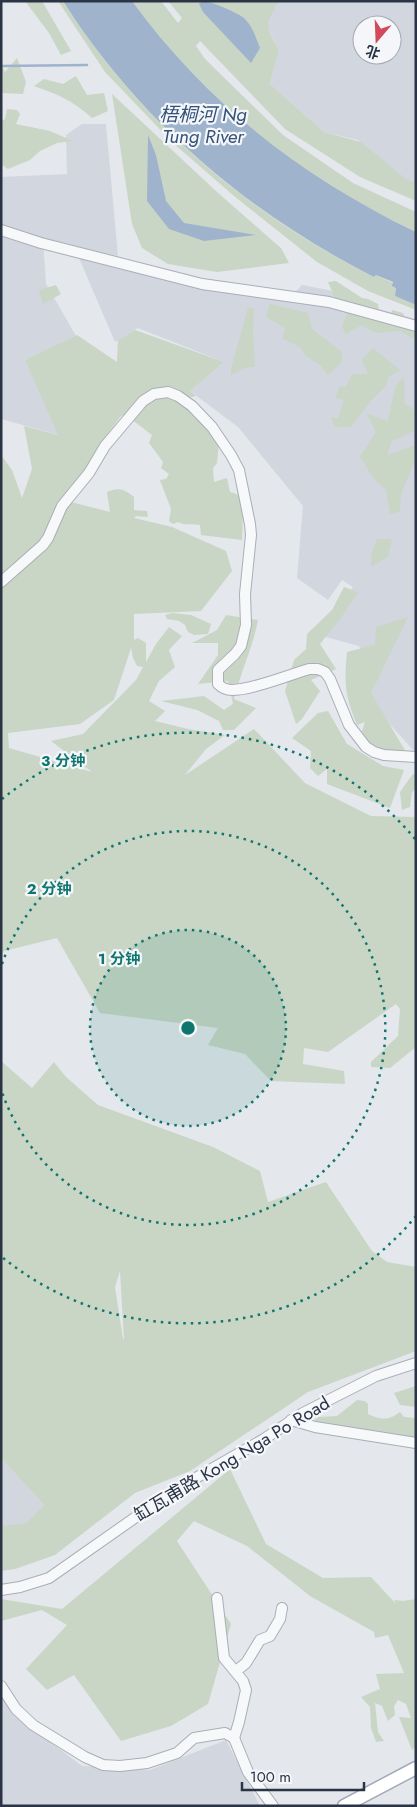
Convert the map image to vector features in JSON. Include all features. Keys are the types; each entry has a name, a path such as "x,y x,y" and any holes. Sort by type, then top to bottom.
{"main road":[{"path":"344,1806 416,1768"}],"street":[{"path":"1,230 40,243 202,284 328,302 416,326"},
{"path":"1,582 43,545 62,506 89,474 105,446 143,401 154,394 168,392 178,396 192,406 212,427 231,455 239,470 250,524 251,535 245,594 246,625 241,646 218,670 218,684 224,689 231,690 248,688 309,669 318,669 325,672 330,679 349,725 366,747 384,755 416,757"},
{"name":"缸瓦甫路 Kong Nga Po Road","path":"1,1590 20,1587 49,1578 173,1491 264,1439 303,1413 376,1376 416,1364"},
{"path":"292,1420 315,1427 416,1442"},
{"path":"217,1598 224,1658 243,1681 246,1690 240,1722 234,1738"},
{"path":"236,1671 246,1663 260,1640 270,1636 280,1619 282,1608"},
{"path":"1,1686 16,1709 33,1725 85,1757 103,1765 120,1766 147,1763 177,1753 194,1738 225,1733 234,1738 248,1772 273,1806"}],"shaded area":[{"path":"280,1 416,1 416,184 408,181 358,140 324,132 270,84 279,50 263,18"},
{"path":"82,124 106,124 118,256 43,240 46,284 76,336 25,360 59,435 1,419 1,177 67,174 66,135"},
{"path":"79,258 206,290 288,299 302,285 348,294 364,305 416,319 416,753 356,687 367,661 359,646 322,636 353,587 342,580 328,600 297,578 303,506 238,427 190,391 224,362 138,328 115,342"},
{"path":"1,1458 44,1505 26,1523 1,1527"},
{"path":"1,1694 11,1712 82,1766 150,1770 226,1740 260,1806 1,1806"}],"green space":[{"path":"25,1 42,1 71,51 61,55 49,33"},
{"path":"58,1 63,1 93,45 126,86 200,160 240,194 283,224 328,252 374,277 376,275 393,283 396,288 395,296 416,305 416,310 368,291 317,262 234,196 173,143 105,72"},
{"path":"132,1 161,1 178,23 182,18 168,1 280,1 274,8 275,10 271,15 268,25 279,50 270,84 324,132 361,142 406,179 416,183 416,201 360,177 285,129 200,41 196,46 205,59 283,135 353,183 416,212 416,232 377,213 322,181 286,157 250,129 178,59"},
{"path":"17,58 26,82 23,94 1,93 1,64 5,72"},
{"path":"76,76 87,95 104,93 108,111 92,118 65,99 34,86 44,79 63,84"},
{"path":"112,94 217,192 281,248 289,263 217,272 168,264 142,248 132,224"},
{"path":"7,109 17,110 20,114 16,124 50,131 73,141 57,143 40,151 30,160 8,169 1,164 1,122 5,119"},
{"path":"336,281 362,298 378,304 380,321 391,321 392,310 403,313 406,320 416,323 416,340 400,331 375,333 362,325 346,334 342,327 347,313 340,310 328,282"},
{"path":"56,285 61,294 43,304 39,290"},
{"path":"270,304 308,313 312,329 342,352 342,362 328,375 321,366 305,355 300,347 283,339 285,328 266,317"},
{"path":"248,308 254,308 255,367 247,367 231,375 231,369"},
{"path":"135,330 224,362 190,391 196,396 179,400 198,417 219,442 217,463 213,468 214,482 227,478 230,492 242,496 242,540 201,535 200,525 178,522 173,524 169,521 171,509 160,480 166,479 169,474 161,468 163,462 149,443 152,435 131,419 137,411 121,416 106,436 89,473 71,502 110,512 107,492 118,489 134,497 134,510 147,511 148,517 136,516 134,518 172,527 226,551 232,571 201,611 134,614 134,640 138,638 146,643 146,662 156,644 169,627 182,636 169,650 175,667 159,681 149,701 165,711 155,721 225,735 206,749 185,775 254,729 305,783 371,816 416,817 416,1047 390,1068 371,1067 371,1062 398,1036 400,1009 396,1004 328,1052 304,1048 303,1064 344,1071 345,1084 271,1081 245,1054 208,1045 218,1028 100,1013 57,938 4,951 1,954 1,455 12,470 22,498 32,469 24,426 58,435 25,360 77,335 117,362 118,340","holes":["131,648 137,666 143,667 136,680 83,734 51,741 92,772 9,748 8,733 80,724 114,700"]},
{"path":"373,348 400,370 388,377 386,386 370,402 351,427 335,427 331,417 338,419 344,400 335,398 340,386 346,387 352,374 368,374 362,360"},
{"path":"404,376 405,404 416,411 416,430 392,441 387,455 416,445 416,458 401,494 400,512 390,514 386,490 374,479 360,457 376,432 367,414 388,421 395,387"},
{"path":"377,539 392,539 388,557 371,567 372,553"},
{"path":"344,587 358,592 341,618 320,644 336,669 311,680 320,691 302,719 296,724 285,691 294,660 306,649 307,634 332,610"},
{"path":"173,613 191,615 211,624 208,634 194,635 188,632 185,625 179,621 167,619 165,615"},
{"path":"226,615 258,620 234,699 256,708 234,730 223,730 219,721 197,710 161,701 204,696 224,710 233,704 228,681 198,684 218,655 218,643 192,643 217,630"},
{"path":"408,617 371,693 406,752 374,757 362,731 365,722 357,725 350,705 346,681 347,652 375,645 376,627"},
{"path":"328,711 347,744 383,766 404,770 390,808 327,784 327,769 318,776 310,768 311,751 292,738 318,713"},
{"path":"416,773 416,789 412,792 410,807 402,810 400,792 412,775"},
{"path":"1,1061 32,1088 54,1062 66,1077 98,1105 213,1147 260,1171 268,1202 326,1182 372,1251 387,1262 416,1267 416,1351 308,1392 190,1471 135,1493 55,1555 15,1569 1,1571 1,1526 26,1523 44,1505 1,1458","holes":["120,1271 124,1339 115,1287"]},
{"path":"416,1386 416,1407 400,1405 394,1393"},
{"path":"357,1400 365,1401 368,1404 368,1414 377,1417 384,1419 400,1412 404,1417 416,1418 416,1439 319,1425 314,1420 319,1417 337,1416"},
{"path":"230,1469 266,1544 323,1578 371,1577 396,1604 394,1600 416,1599 416,1746 412,1750 399,1717 411,1718 406,1704 398,1700 394,1706 395,1715 388,1721 382,1706 375,1703 378,1732 384,1741 376,1742 371,1728 370,1707 361,1697 380,1689 376,1674 404,1673 388,1635 375,1638 374,1632 310,1596 247,1546 194,1521 177,1541 231,1624 208,1704 171,1726 121,1741 74,1675 47,1690 26,1669 67,1625 42,1610 1,1621 1,1599 62,1609"}],"water":[{"name":"梧桐河 Ng Tung River","path":"63,1 132,1 192,73 259,134 296,162 334,187 374,211 416,232 416,305 395,296 396,288 392,286 393,282 376,275 374,277 328,252 283,224 240,193 200,160 126,86 93,45"},
{"path":"202,1 231,11 248,22 260,48 251,63 203,12 199,4"},
{"path":"148,135 156,155 166,201 184,223 256,235 204,241 169,229 147,201"}],"waterway":[{"path":"1,66 87,65"}]}
